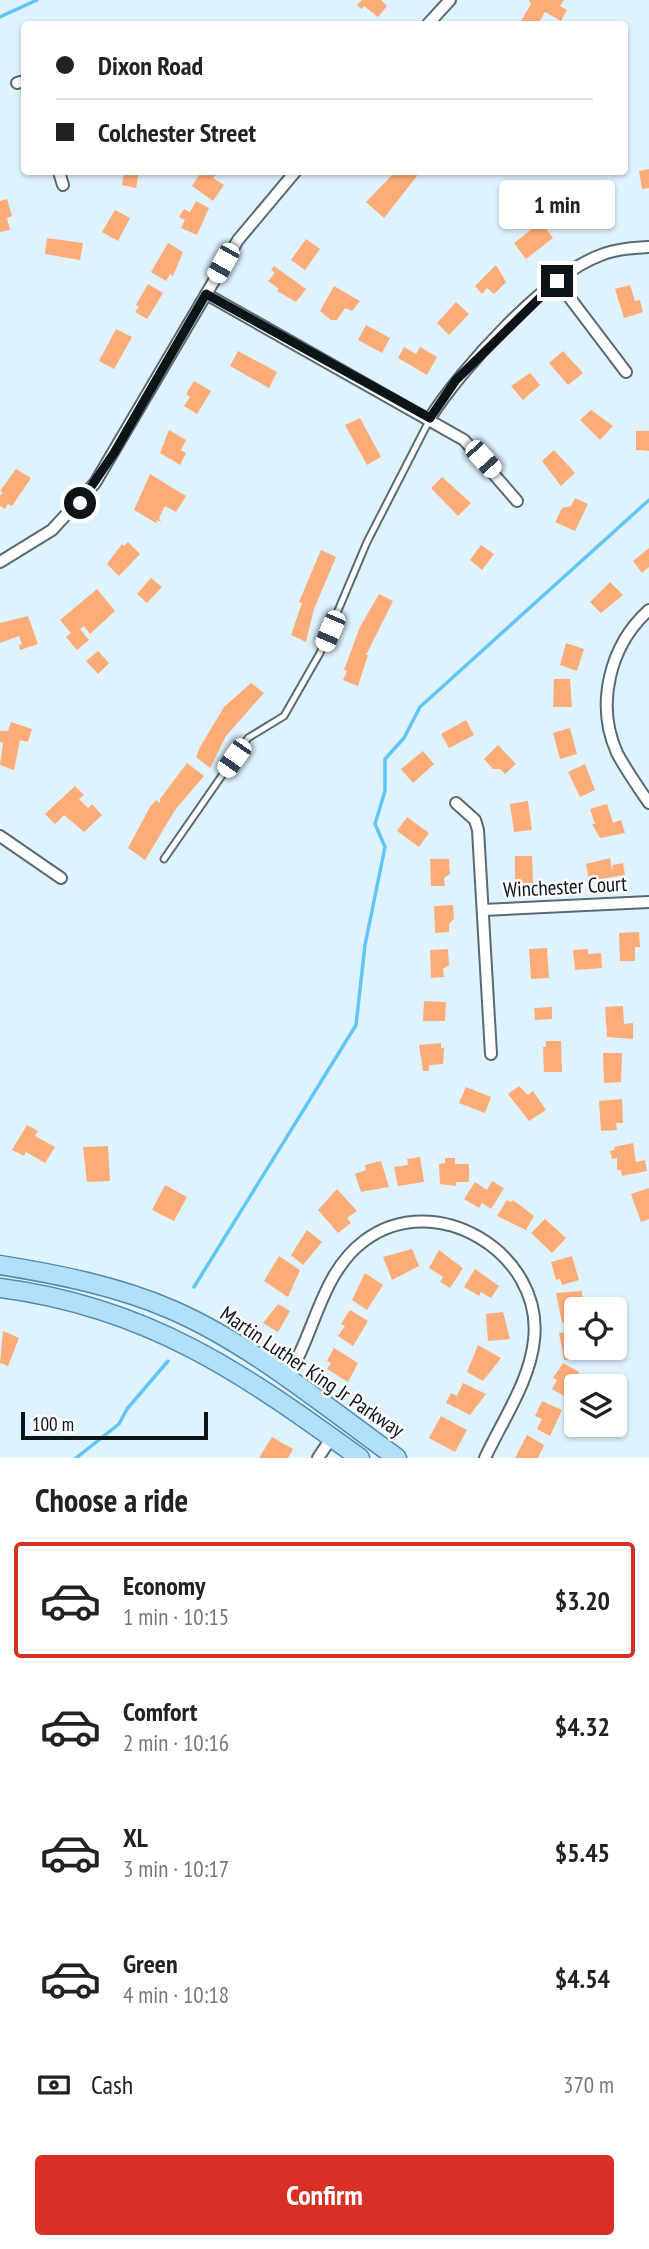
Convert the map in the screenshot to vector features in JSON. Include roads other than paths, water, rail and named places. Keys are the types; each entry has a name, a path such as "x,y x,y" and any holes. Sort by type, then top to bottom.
{"main road":[{"name":"Martin Luther King Jr Parkway","path":"0,1265 116,1290 171,1309 222,1336 397,1458"},
{"name":"Martin Luther King Jr Parkway","path":"0,1288 94,1307 174,1338 255,1383 360,1458"}],"street":[{"path":"431,21 450,0"},
{"path":"60,175 63,185"},
{"path":"0,562 52,530 88,493 238,240 292,175"},
{"path":"430,418 456,380 557,281 600,255 649,247"},
{"path":"557,281 626,372"},
{"path":"206,294 430,418 464,440 517,501"},
{"path":"649,610 620,645 610,676 607,700 611,736 617,752 649,803"},
{"name":"Winchester Court","path":"456,803 475,820 478,830 491,1054"},
{"path":"0,836 61,878"},
{"name":"Winchester Court","path":"484,910 649,902"},
{"path":"286,1379 307,1342 330,1281 363,1241 385,1230 415,1221 464,1229 500,1252 519,1273 530,1299 534,1324 532,1356 526,1374 485,1458"},
{"path":"318,1458 332,1437"}],"lane":[{"path":"164,859 248,738 284,716 320,653 368,542 430,418"}],"waterway":[{"path":"0,17 37,0"},
{"path":"194,1287 356,1025 365,945 385,847 375,824 385,791 385,759 404,738 420,707 649,500"},
{"path":"76,1458 119,1424 127,1409 168,1361"}]}
